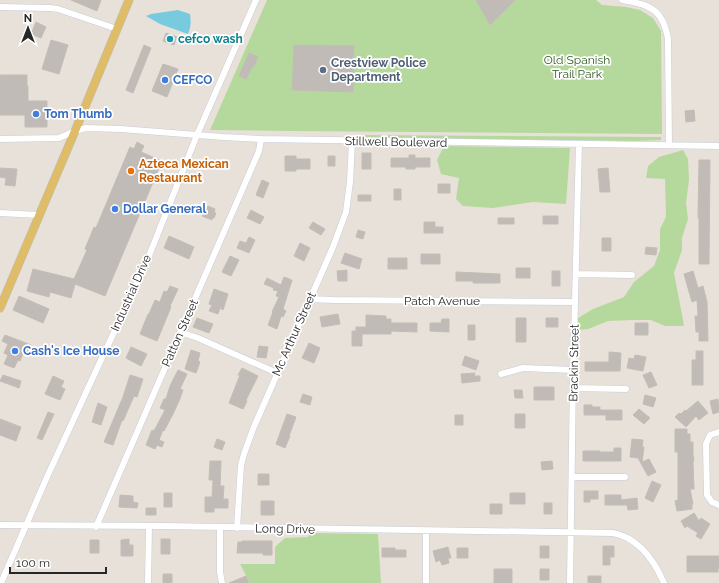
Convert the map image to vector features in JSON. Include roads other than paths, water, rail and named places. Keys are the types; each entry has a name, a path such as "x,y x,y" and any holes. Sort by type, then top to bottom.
{"main road":[{"path":"0,308 129,0"}],"street":[{"name":"Industrial Drive","path":"1,583 97,367 142,271 197,135 256,0"},
{"path":"622,0 642,3 652,8 660,16 666,29 668,39 669,145"},
{"path":"0,7 58,9 117,29"},
{"name":"Stillwell Boulevard","path":"0,139 59,138 86,128 261,139 719,146"},
{"name":"Patton Street","path":"96,527 259,151 261,139"},
{"name":"Mc Arthur Street","path":"237,528 240,472 244,454 253,429 346,212 350,182 352,141"},
{"name":"Brackin Street","path":"570,583 579,144"},
{"path":"0,213 39,215"},
{"path":"576,274 632,275"},
{"name":"Patch Avenue","path":"309,299 575,302"},
{"path":"180,332 198,338 277,373"},
{"path":"501,374 523,368 574,370"},
{"path":"573,388 626,389"},
{"path":"719,432 710,436 706,444 707,495 712,502 719,505"},
{"path":"572,477 625,477"},
{"name":"Long Drive","path":"0,525 613,533 625,536 645,551 656,567 664,583"},
{"path":"148,583 149,527"},
{"path":"220,528 220,572 222,583"},
{"path":"426,531 426,583"}],"water":[{"path":"178,10 190,14 190,29 188,34 160,24 146,16 151,14"}],"place":[{"name":"cefco wash","path":"170,39"},
{"name":"Crestview Police Department","path":"323,70"},
{"name":"CEFCO","path":"165,80"},
{"name":"Tom Thumb","path":"36,114"},
{"name":"Azteca Mexican Restaurant","path":"131,171"},
{"name":"Dollar General","path":"115,209"},
{"name":"Cash's Ice House","path":"15,351"}],"park label":[{"name":"Old Spanish Trail Park","path":"577,67"}]}
